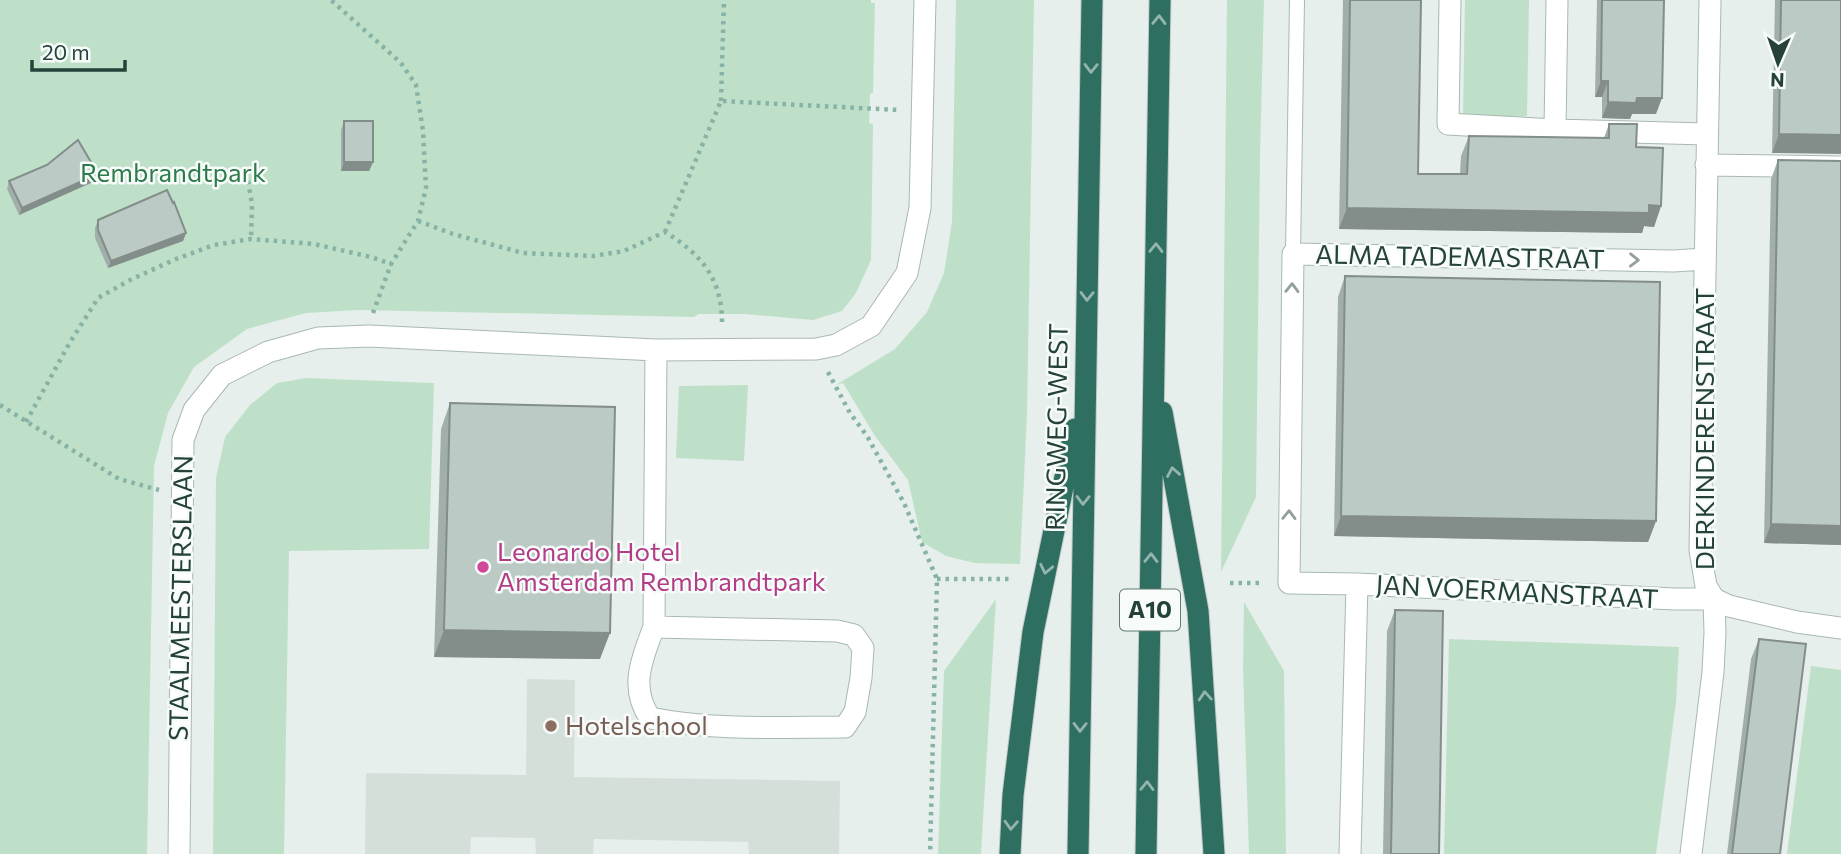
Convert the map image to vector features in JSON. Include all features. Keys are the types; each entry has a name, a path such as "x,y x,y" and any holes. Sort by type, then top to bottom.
{"highway":[{"name":"RINGWEG-WEST","path":"1078,854 1092,0"},
{"name":"A10","path":"1146,854 1160,0"},
{"name":"A10","path":"1154,365 1198,611 1214,854"},
{"name":"A10","path":"1010,854 1013,795 1033,632 1085,383"}],"street":[{"name":"STAALMEESTERSLAAN","path":"179,854 183,440 194,411 222,375 268,352 318,338 369,336 656,350 816,349 836,345 872,326 908,273 920,208 925,0"},
{"path":"1450,0 1448,124 1707,134"},
{"path":"1555,130 1557,0"},
{"name":"DERKINDERENSTRAAT","path":"1691,854 1713,672 1714,599 1706,586 1700,550 1710,0"},
{"path":"1706,164 1841,167"},
{"name":"ALMA TADEMASTRAAT","path":"1289,583 1293,254 1673,261 1704,259"},
{"path":"654,627 837,631 854,635 863,648 855,712 845,727 723,727 680,724 650,718 641,705 638,687 643,655 654,627 656,350"},
{"name":"JAN VOERMANSTRAAT","path":"1289,583 1714,599 1729,606 1797,622 1841,628"},
{"name":"JAN VOERMANSTRAAT","path":"1350,854 1357,584"}],"lane":[{"path":"1293,254 1297,0"}],"path":[{"path":"331,0 401,63 416,85 423,131 426,188 418,221 391,264 374,306 369,336"},
{"path":"418,221 453,234 523,253 593,256 624,251 665,232 721,101 724,0"},
{"path":"721,101 921,111"},
{"path":"248,181 252,204 251,239"},
{"path":"665,232 688,246 709,270 722,306 721,348"},
{"path":"26,422 98,298 176,259 214,244 251,239 314,244 391,264"},
{"path":"816,349 850,413 867,436 904,503 937,579 930,854"},
{"path":"0,405 119,479 155,490 181,489"},
{"path":"937,579 1011,579"},
{"path":"1230,583 1289,583"}],"shaded area":[{"name":"Hotelschool","path":"527,679 575,680 574,777 840,781 839,854 749,854 748,842 594,839 593,854 536,854 535,838 471,837 470,854 365,854 366,773 526,775"}],"green space":[{"name":"Rembrandtpark","path":"0,0 871,0 871,3 875,3 873,93 870,94 869,123 873,124 871,260 856,293 842,311 813,320 744,314 699,314 694,317 359,310 306,313 247,329 194,367 168,413 154,466 147,854 0,854"},
{"path":"956,0 1034,0 1027,414 1020,564 975,563 946,556 922,542 908,480 875,436 843,383 836,385 895,349 927,312 944,273 952,222"},
{"path":"1227,0 1264,0 1256,497 1221,572"},
{"path":"1465,0 1529,0 1527,116 1463,116"},
{"path":"306,378 434,383 429,549 289,551 284,854 213,854 216,478 225,437 250,405 277,383"},
{"path":"748,385 744,461 676,458 679,386"},
{"path":"996,599 981,854 938,854 944,671"},
{"path":"1244,602 1284,671 1286,854 1249,854 1243,669"},
{"path":"1449,639 1679,647 1676,702 1656,854 1444,854"},
{"path":"1811,666 1841,670 1841,854 1787,854"}],"building":[{"path":"1350,0 1421,0 1418,174 1467,174 1469,136 1609,138 1609,124 1637,124 1636,147 1663,148 1661,206 1649,205 1649,213 1347,208"},
{"path":"1602,0 1664,0 1662,98 1637,98 1636,103 1608,102 1608,81 1601,81"},
{"path":"1781,0 1841,0 1841,135 1779,134"},
{"path":"344,121 373,121 373,162 344,162"},
{"path":"78,140 98,174 22,208 9,181 47,165"},
{"path":"1778,160 1841,161 1841,526 1771,524"},
{"path":"167,190 186,233 111,261 98,230 98,220"},
{"path":"1345,276 1660,282 1656,521 1341,516"},
{"path":"450,403 615,407 610,633 444,630"},
{"path":"1395,610 1443,611 1439,854 1391,854"},
{"path":"1759,639 1806,644 1780,854 1732,854"}],"place":[{"name":"Leonardo Hotel Amsterdam Rembrandtpark","path":"483,567"},
{"name":"Hotelschool","path":"551,726"}]}
